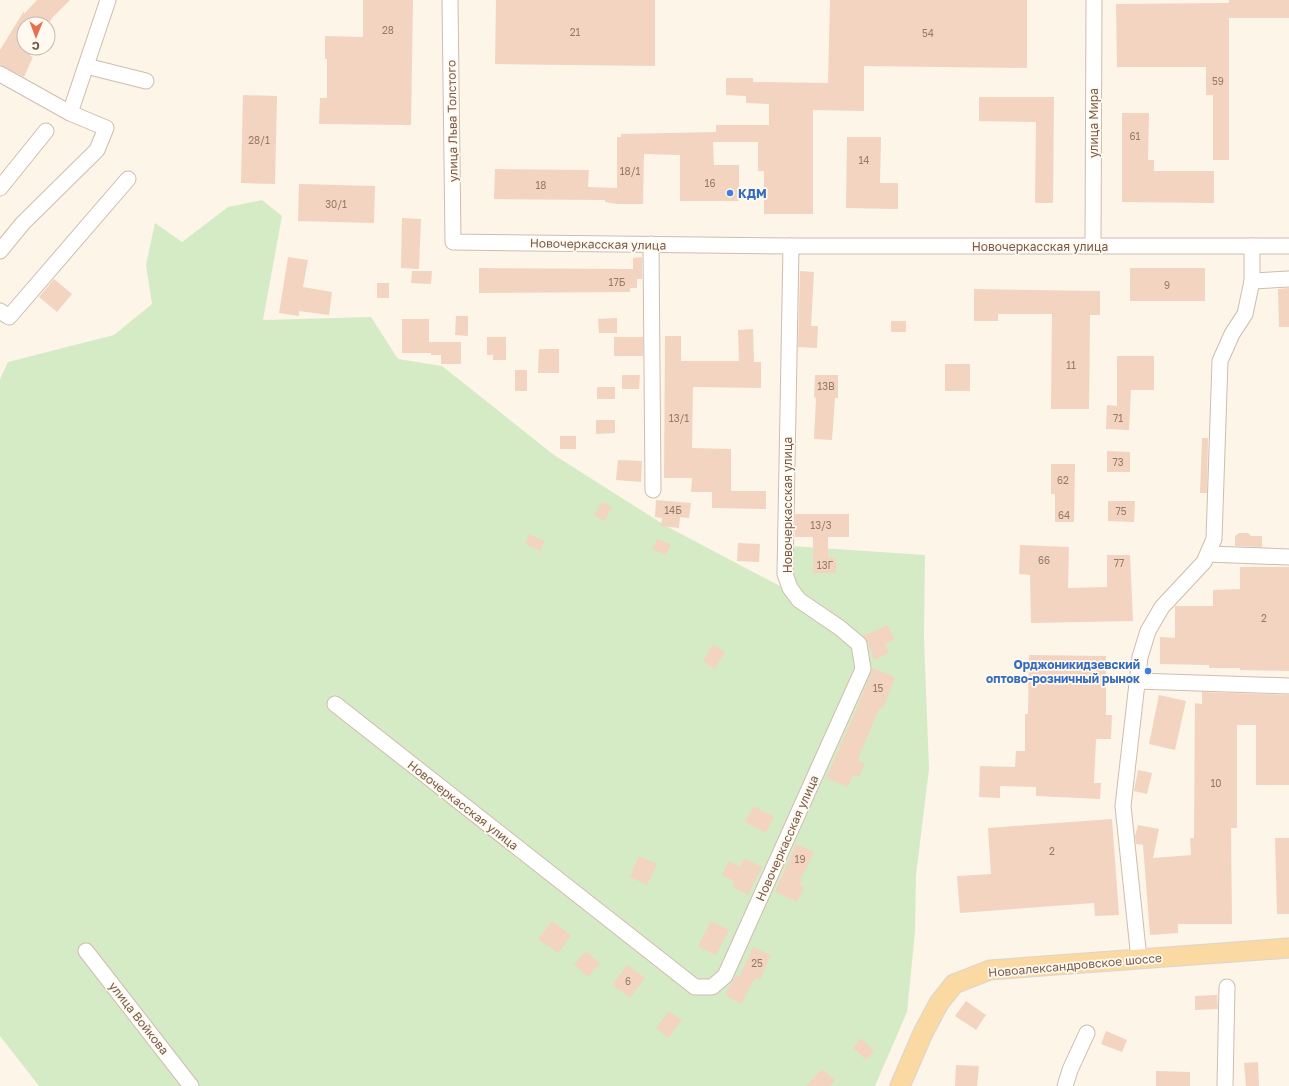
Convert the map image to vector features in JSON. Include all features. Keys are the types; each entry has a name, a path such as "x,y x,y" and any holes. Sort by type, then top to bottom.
{"main road":[{"name":"Новоалександровское шоссе","path":"900,1086 923,1033 939,1003 954,984 990,970 1289,948"}],"street":[{"path":"70,113 108,0"},
{"name":"улица Льва Толстого","path":"450,0 453,242"},
{"name":"улица Мира","path":"1093,246 1094,0"},
{"path":"86,66 146,81"},
{"path":"0,74 70,113 106,128 97,150 23,223 0,251"},
{"path":"0,188 46,131"},
{"path":"0,311 9,317 128,179"},
{"name":"Новочеркасская улица","path":"453,242 791,246 1289,246"},
{"path":"651,244 654,490"},
{"name":"Новочеркасская улица","path":"335,704 695,987 712,987 725,976 863,669 859,644 840,628 799,600 790,588 785,574 791,246"},
{"path":"1139,959 1123,806 1140,657 1148,630 1162,607 1204,562 1214,539 1220,361 1232,334 1245,314 1252,280 1252,246"},
{"path":"1252,280 1289,279"},
{"path":"1208,554 1289,558"},
{"path":"1137,681 1289,686"},
{"name":"улица Войкова","path":"86,951 191,1086"},
{"path":"1225,1086 1227,987"},
{"path":"1065,1086 1070,1070 1087,1033"}],"green space":[{"path":"262,200 282,216 263,320 371,317 398,359 442,366 554,455 666,526 795,594 791,546 925,555 924,637 929,769 916,875 915,932 907,1012 875,1086 39,1086 0,1036 0,379 8,362 114,335 152,304 146,265 155,223 182,242 228,207"}],"building":[{"path":"37,0 70,0 54,16 21,16 24,11 24,14"},
{"path":"363,0 413,0 411,125 319,124 320,98 327,98 327,59 325,59 325,36 363,37"},
{"path":"496,0 655,0 655,66 495,64"},
{"path":"830,0 1027,0 1027,68 864,66 864,111 813,110 813,214 764,214 764,171 758,171 758,142 713,142 714,165 739,165 739,201 680,201 680,155 644,154 643,204 617,204 605,202 605,200 494,199 495,169 589,170 588,187 617,188 617,137 621,137 621,134 716,132 716,125 769,125 769,104 746,103 746,96 726,95 726,78 753,78 753,82 828,83"},
{"path":"1229,0 1289,0 1289,18 1229,18 1229,160 1213,160 1213,95 1206,95 1206,67 1117,67 1116,4 1229,3"},
{"path":"16,24 16,56 33,57 24,77 0,65 0,50"},
{"path":"243,95 277,96 275,184 241,183"},
{"path":"979,97 1054,97 1053,203 1035,203 1036,122 979,121"},
{"path":"1122,113 1149,113 1148,160 1154,160 1154,171 1214,171 1214,203 1122,202"},
{"path":"847,137 881,137 880,183 898,183 898,209 846,208"},
{"path":"299,184 375,186 374,223 298,221"},
{"path":"402,218 421,219 419,269 401,268"},
{"path":"288,257 308,260 303,287 332,292 329,315 299,311 299,316 279,313"},
{"path":"642,257 642,279 637,279 637,288 630,288 630,292 479,293 479,268 633,269 633,258"},
{"path":"1130,268 1205,268 1205,301 1130,301"},
{"path":"412,271 432,271 431,284 411,283"},
{"path":"800,271 814,272 811,326 818,326 817,348 798,347"},
{"path":"54,279 72,294 57,312 39,297"},
{"path":"377,283 389,283 389,298 377,298"},
{"path":"1289,288 1289,327 1279,327 1278,289"},
{"path":"974,289 1100,291 1100,315 1090,315 1089,409 1051,409 1052,314 998,314 998,321 974,321"},
{"path":"456,316 468,316 468,336 455,335"},
{"path":"617,318 617,333 599,333 598,319"},
{"path":"402,319 429,319 429,342 461,342 461,364 441,364 441,355 431,355 431,353 402,353"},
{"path":"891,321 906,321 906,332 891,332"},
{"path":"753,329 754,362 761,362 761,388 693,387 692,448 731,449 731,491 766,491 766,509 712,508 712,492 691,492 692,478 664,478 665,336 681,336 681,361 739,361 738,330"},
{"path":"487,337 506,337 506,360 493,360 493,355 487,355"},
{"path":"614,337 643,337 643,356 614,356"},
{"path":"539,349 559,349 559,373 538,373"},
{"path":"1117,356 1154,356 1154,390 1131,390 1129,430 1106,429 1107,405 1117,406"},
{"path":"945,364 970,364 970,391 945,391"},
{"path":"515,370 527,370 527,391 515,391"},
{"path":"622,375 640,375 639,389 622,389"},
{"path":"815,375 838,375 838,398 835,398 832,440 814,439 816,398 814,397"},
{"path":"597,387 615,387 615,399 597,399"},
{"path":"596,420 615,420 615,433 596,434"},
{"path":"560,436 576,436 576,449 560,449"},
{"path":"1202,438 1208,438 1207,493 1200,493"},
{"path":"1107,451 1130,452 1130,472 1107,472"},
{"path":"618,460 642,461 641,482 616,480"},
{"path":"1051,464 1075,464 1074,522 1055,522 1055,494 1051,494"},
{"path":"656,500 691,503 689,518 680,517 679,528 661,526 662,518 655,517"},
{"path":"1108,501 1135,501 1134,522 1108,521"},
{"path":"602,502 612,507 604,521 594,515"},
{"path":"795,514 849,514 849,537 828,537 828,557 836,558 836,573 813,573 813,537 795,537"},
{"path":"1239,533 1248,533 1251,536 1262,536 1262,547 1235,546 1235,536"},
{"path":"529,534 544,541 540,551 525,544"},
{"path":"657,539 671,544 666,555 652,549"},
{"path":"738,543 760,544 759,562 737,561"},
{"path":"1020,545 1069,547 1068,588 1107,587 1107,555 1130,555 1133,621 1031,623 1030,575 1019,574"},
{"path":"1240,567 1289,567 1289,671 1209,668 1209,665 1160,664 1160,637 1175,638 1175,606 1213,606 1213,590 1240,589"},
{"path":"888,625 894,640 885,644 889,653 874,660 868,642 863,636"},
{"path":"713,644 725,652 715,669 703,661"},
{"path":"1029,655 1106,656 1106,715 1112,715 1111,739 1096,739 1094,783 1101,783 1100,799 1036,796 1036,787 1000,786 1000,798 979,797 980,766 1015,767 1016,751 1025,751 1025,714 1028,714"},
{"path":"873,668 895,677 883,708 880,707 859,756 858,761 865,763 859,777 853,775 848,787 826,778"},
{"path":"1202,692 1289,695 1289,785 1256,785 1256,725 1237,725 1237,828 1231,828 1232,924 1178,924 1178,933 1150,935 1143,845 1136,844 1135,836 1138,825 1159,829 1153,858 1191,855 1190,838 1194,838 1195,703 1202,704"},
{"path":"1159,695 1186,701 1175,750 1149,744"},
{"path":"1138,770 1152,773 1147,794 1134,791"},
{"path":"754,806 774,817 766,833 745,822"},
{"path":"1112,819 1119,915 1095,916 1094,903 960,913 957,876 991,874 988,828"},
{"path":"1275,838 1289,838 1289,914 1277,914"},
{"path":"796,844 814,852 800,880 802,880 800,885 804,887 797,902 775,892"},
{"path":"639,856 657,864 647,885 630,877"},
{"path":"744,858 762,867 748,895 732,886 734,881 722,875 729,861 740,867"},
{"path":"552,921 571,935 558,953 538,939"},
{"path":"711,921 729,930 716,955 698,946"},
{"path":"753,947 771,955 760,980 755,978 741,1004 725,995 736,975 739,977"},
{"path":"586,951 600,964 588,977 574,964"},
{"path":"627,965 645,978 630,998 612,985"},
{"path":"1217,995 1218,1009 1195,1010 1195,996"},
{"path":"966,1001 986,1015 976,1030 955,1016"},
{"path":"669,1011 682,1020 668,1038 656,1028"},
{"path":"1106,1031 1127,1040 1122,1052 1101,1044"},
{"path":"861,1038 874,1051 866,1060 853,1048"},
{"path":"1258,1062 1259,1086 1246,1086 1244,1063"},
{"path":"956,1065 979,1066 977,1086 955,1086"},
{"path":"822,1069 835,1080 830,1086 806,1086"},
{"path":"1156,1071 1190,1072 1190,1086 1156,1086"}],"place":[{"name":"КДМ","path":"730,193"},
{"name":"Орджоникидзевский оптово-розничный рынок","path":"1148,671"}]}
